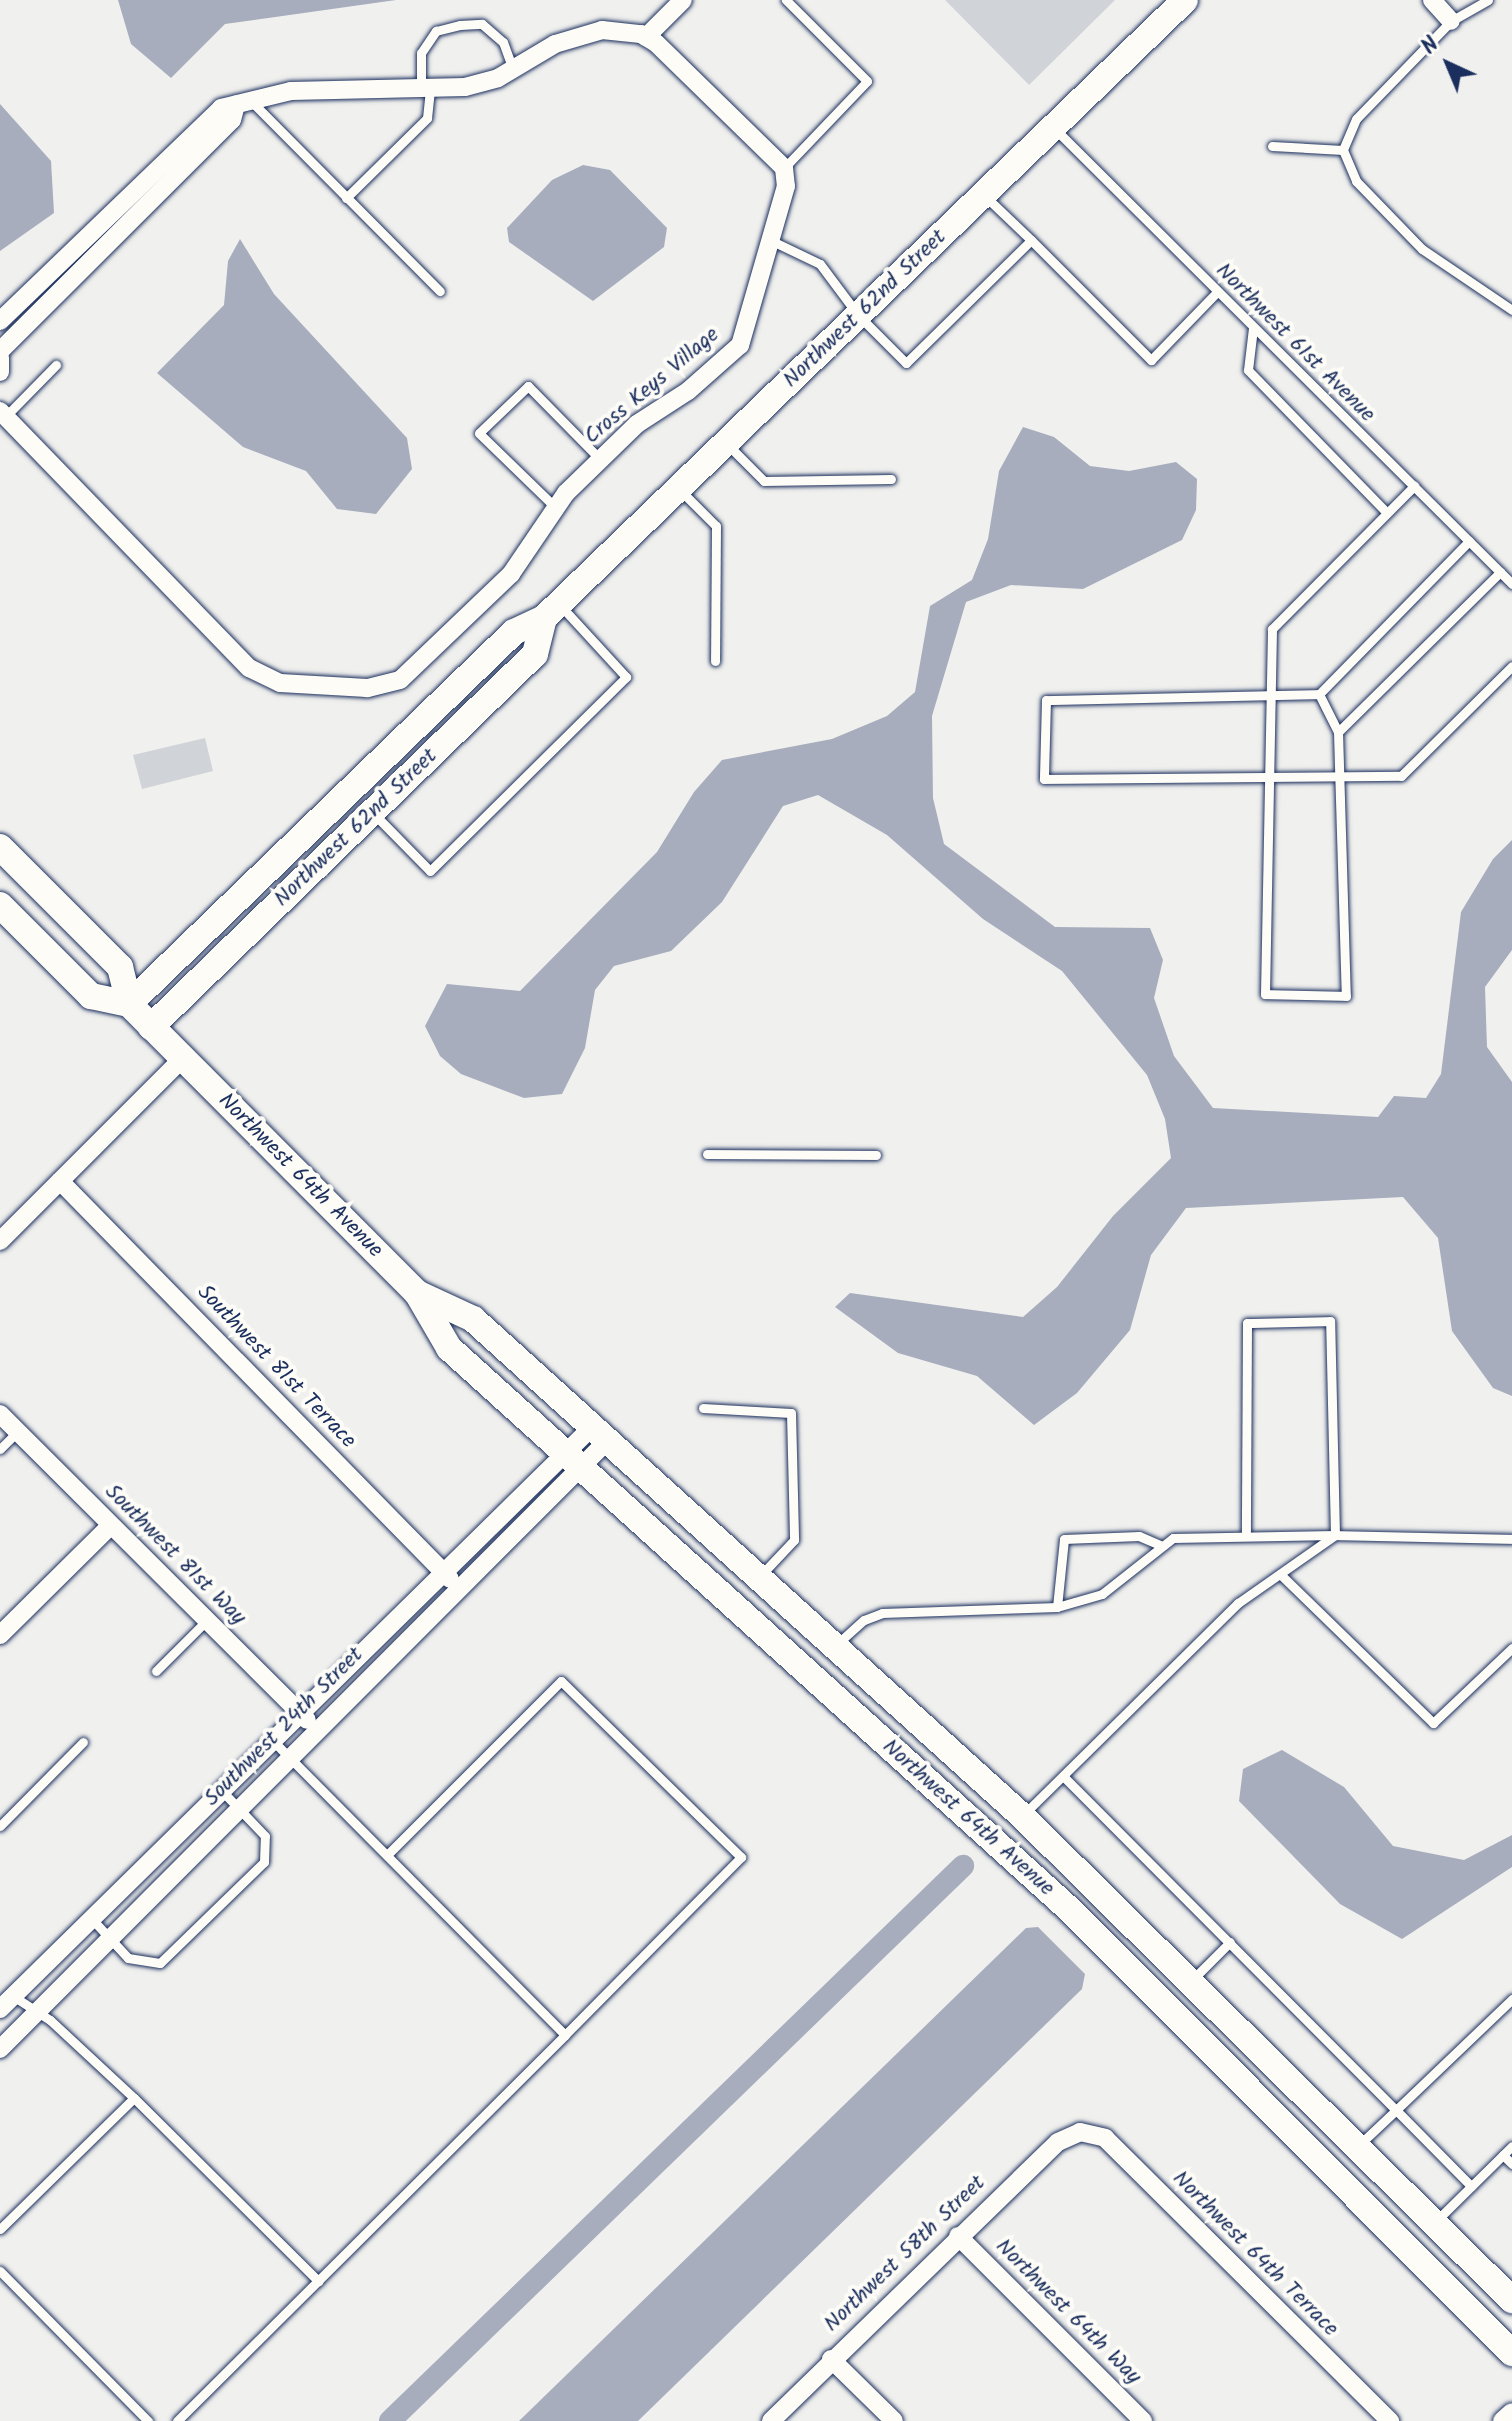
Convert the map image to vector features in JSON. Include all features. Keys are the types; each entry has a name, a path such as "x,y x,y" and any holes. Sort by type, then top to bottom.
{"street":[{"path":"646,37 683,0"},
{"name":"Northwest 62nd Street","path":"129,1004 514,632 551,611 1185,0"},
{"path":"1432,0 1451,21"},
{"path":"0,321 221,108 291,91 465,87 513,69 555,44 602,30 646,37 784,168"},
{"path":"0,351 232,120 243,103"},
{"name":"Cross Keys Village","path":"2,417 249,668 280,683 367,688 400,680 511,574 556,508 601,460 740,345 786,186 784,168"},
{"path":"0,358 0,372"},
{"name":"Northwest 62nd Street","path":"151,1027 535,654 551,611"},
{"path":"327,812 322,833 328,855"},
{"path":"0,847 120,967 129,1004 91,996 0,905"},
{"name":"Northwest 64th Avenue","path":"129,1004 417,1293 449,1348 996,1843 1512,2353"},
{"path":"0,1241 182,1059"},
{"name":"Southwest 81st Terrace","path":"60,1181 459,1587"},
{"name":"Northwest 64th Avenue","path":"417,1293 473,1319 1022,1816 1512,2300"},
{"name":"Southwest 81st Way","path":"0,1414 316,1728"},
{"name":"Southwest 24th Street","path":"4,1996 91,1918 441,1570 598,1435"},
{"name":"Southwest 24th Street","path":"0,2049 237,1807 459,1587 571,1461"},
{"path":"0,1635 111,1525"},
{"path":"793,1660 826,1655 834,1646"},
{"path":"996,1843 1022,1816"},
{"name":"Northwest 58th Street","path":"771,2421 831,2359 1058,2142 1080,2132"},
{"name":"Northwest 64th Terrace","path":"1080,2132 1105,2138 1390,2421"},
{"path":"1332,2173 1358,2147"},
{"name":"Northwest 64th Way","path":"958,2236 1143,2421"},
{"path":"831,2359 894,2421"},
{"path":"1502,2421 1512,2412"}],"lane":[{"path":"784,168 867,81 786,0"},
{"path":"1488,0 1451,21 1356,119 1343,150 1356,181 1422,249 1512,310"},
{"path":"346,198 427,118 421,53 436,31 482,24 503,42 513,69"},
{"path":"243,103 440,291"},
{"name":"Northwest 61st Avenue","path":"1053,128 1512,584"},
{"path":"1272,146 1343,150"},
{"path":"983,194 1151,360 1217,292"},
{"path":"770,240 820,264 858,315 906,363 1031,240"},
{"path":"1253,328 1248,370 1385,511"},
{"path":"2,417 56,365"},
{"path":"556,508 479,433 528,386 601,460"},
{"path":"726,443 764,481 891,479"},
{"path":"1319,694 1338,732 1343,774 1346,996 1265,994 1272,629 1385,511 1414,486"},
{"path":"679,488 716,526 715,661"},
{"path":"1469,541 1319,694 1046,700 1044,779 1269,778 1343,774 1401,776 1512,666"},
{"path":"1338,732 1500,572"},
{"path":"372,813 430,871 626,677 551,611"},
{"path":"707,1154 876,1155"},
{"path":"1246,1536 1247,1323 1330,1321 1335,1535"},
{"path":"703,1408 791,1413 794,1540 759,1578"},
{"path":"0,1449 17,1432"},
{"path":"1022,1816 1238,1603 1335,1535"},
{"path":"834,1646 864,1620 882,1613 1057,1607 1102,1594 1173,1538 1335,1535 1512,1539"},
{"path":"1057,1607 1064,1539 1139,1536 1162,1546"},
{"path":"1280,1574 1433,1723 1512,1648"},
{"path":"156,1671 206,1621"},
{"path":"177,2421 741,1857 561,1681 387,1855"},
{"path":"271,1738 565,2035"},
{"path":"0,1826 83,1742"},
{"path":"1063,1776 1471,2186"},
{"path":"91,1918 128,1958 160,1963 264,1862 265,1836 219,1788"},
{"path":"1191,1981 1230,1942"},
{"path":"4,1996 38,2011 134,2098 318,2281"},
{"path":"1358,2147 1512,1999"},
{"path":"0,2229 134,2098"},
{"path":"1434,2223 1512,2146"},
{"path":"1503,2155 1512,2164"},
{"path":"0,2271 148,2421"}],"shaded area":[{"path":"945,0 1115,0 1029,85"},
{"path":"205,738 213,771 142,789 133,755"}],"water":[{"path":"118,0 396,0 225,24 171,78 131,44"},
{"path":"0,104 51,161 54,213 0,251"},
{"path":"583,165 610,170 667,228 664,247 593,301 509,242 507,228 552,180"},
{"path":"240,239 274,294 407,438 412,469 376,514 337,509 306,471 243,447 157,373 224,305 228,261"},
{"path":"1023,427 1054,437 1090,466 1129,471 1176,462 1197,479 1196,510 1182,540 1083,589 1011,585 966,602 932,716 933,798 944,844 1055,927 1150,928 1163,960 1154,998 1174,1056 1213,1108 1378,1117 1394,1096 1426,1098 1441,1074 1461,912 1493,859 1512,840 1512,950 1485,987 1487,1047 1512,1082 1512,1396 1493,1388 1452,1331 1438,1238 1403,1197 1186,1208 1151,1255 1130,1330 1077,1393 1034,1425 977,1376 898,1353 835,1307 850,1293 1023,1317 1057,1287 1113,1216 1171,1158 1165,1119 1147,1075 1062,971 983,919 887,835 818,795 783,806 722,902 671,951 614,966 595,990 585,1048 562,1094 524,1098 461,1074 440,1056 425,1026 447,984 520,991 657,852 694,792 722,760 832,739 887,716 915,692 930,606 972,580 988,539 999,471"},
{"path":"1282,1750 1344,1787 1393,1846 1464,1860 1512,1835 1512,1867 1402,1939 1340,1904 1239,1801 1243,1769"},
{"path":"1038,1927 1085,1974 1082,1989 638,2421 519,2421 1026,1928"}],"waterway":[{"path":"390,2421 963,1866"}]}
